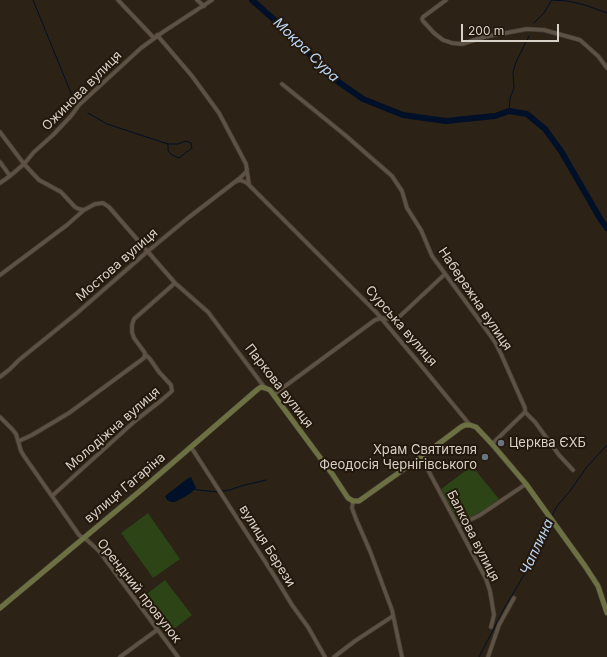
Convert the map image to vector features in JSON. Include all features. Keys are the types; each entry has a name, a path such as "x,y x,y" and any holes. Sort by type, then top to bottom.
{"street":[{"path":"118,0 156,37 192,76 219,113 247,167 248,182 252,188"},
{"path":"197,0 204,6"},
{"name":"Ожинова вулиця","path":"10,176 53,135 71,116 78,105 141,48 212,0"},
{"path":"446,0 422,19 434,33 443,40 462,44 484,37 528,30 544,30 580,40 598,56 607,68"},
{"name":"Набережна вулиця","path":"282,84 392,176 402,191 407,208 421,230 432,256 495,342 526,408 526,412 559,455 573,470"},
{"path":"0,132 24,164 40,180 61,192 75,207 84,210"},
{"path":"0,162 10,176 0,183"},
{"name":"Мостова вулиця","path":"0,377 148,251 244,175 247,169"},
{"name":"Сурська вулиця","path":"235,182 240,180 247,183 376,312 470,424 476,427 492,444 526,484 595,580 607,613"},
{"name":"Паркова вулиця","path":"84,210 100,203 103,203 109,207 175,282 208,312 265,388 270,390 272,395 333,475 348,498 353,501"},
{"path":"0,275 67,225 84,210"},
{"path":"272,395 375,320 381,318 393,320 399,317 445,274"},
{"path":"19,441 69,413 143,359 146,355 134,338 132,332 134,319 175,282"},
{"name":"Молодіжна вулиця","path":"52,496 135,421 172,391 171,385 146,355"},
{"name":"вулиця Гагаріна","path":"0,608 258,389 261,387 265,388"},
{"path":"492,444 526,412"},
{"path":"0,417 16,434 24,456 83,538"},
{"path":"402,657 393,616 370,551 352,508 353,501 359,501 461,427 470,424"},
{"name":"вулиця Берези","path":"191,446 276,577 292,605 308,627 325,657"},
{"name":"Балкова вулиця","path":"421,457 480,568 490,591 494,615 491,628"},
{"path":"458,526 480,514 526,484"},
{"name":"Орендний провулок","path":"83,538 98,551 178,657"},
{"path":"488,657 499,625 514,598"},
{"path":"334,657 393,616"},
{"path":"120,657 157,630"}],"green space":[{"path":"472,466 499,499 494,504 459,525 441,489"},
{"path":"148,513 180,559 153,578 121,533"},
{"path":"165,580 192,615 166,635 139,600"}],"water":[{"path":"191,477 196,488 191,493 175,502 167,500 165,496"}],"waterway":[{"path":"33,0 73,98"},
{"name":"Мокра Сура","path":"252,0 296,39 327,74 363,99 403,115 446,121 495,116 509,111 527,114 545,129 561,151 607,228"},
{"path":"551,0 568,1 607,13"},
{"path":"534,23 544,13 551,1"},
{"path":"509,111 510,98 514,88 513,72 516,62 529,36"},
{"path":"88,113 107,124 168,144 178,144 186,141 191,143 192,148 179,158 172,155 168,151 168,144"},
{"name":"Чаплина","path":"552,516 557,506 570,491 586,468 607,445"},
{"path":"222,491 266,480"},
{"path":"194,489 218,492"},
{"name":"Чаплина","path":"479,657 505,607 528,568 546,524 550,519"}],"place":[{"name":"Церква ЄХБ","path":"501,443"},
{"name":"Храм Святителя Феодосія Чернігівського","path":"485,457"}]}
